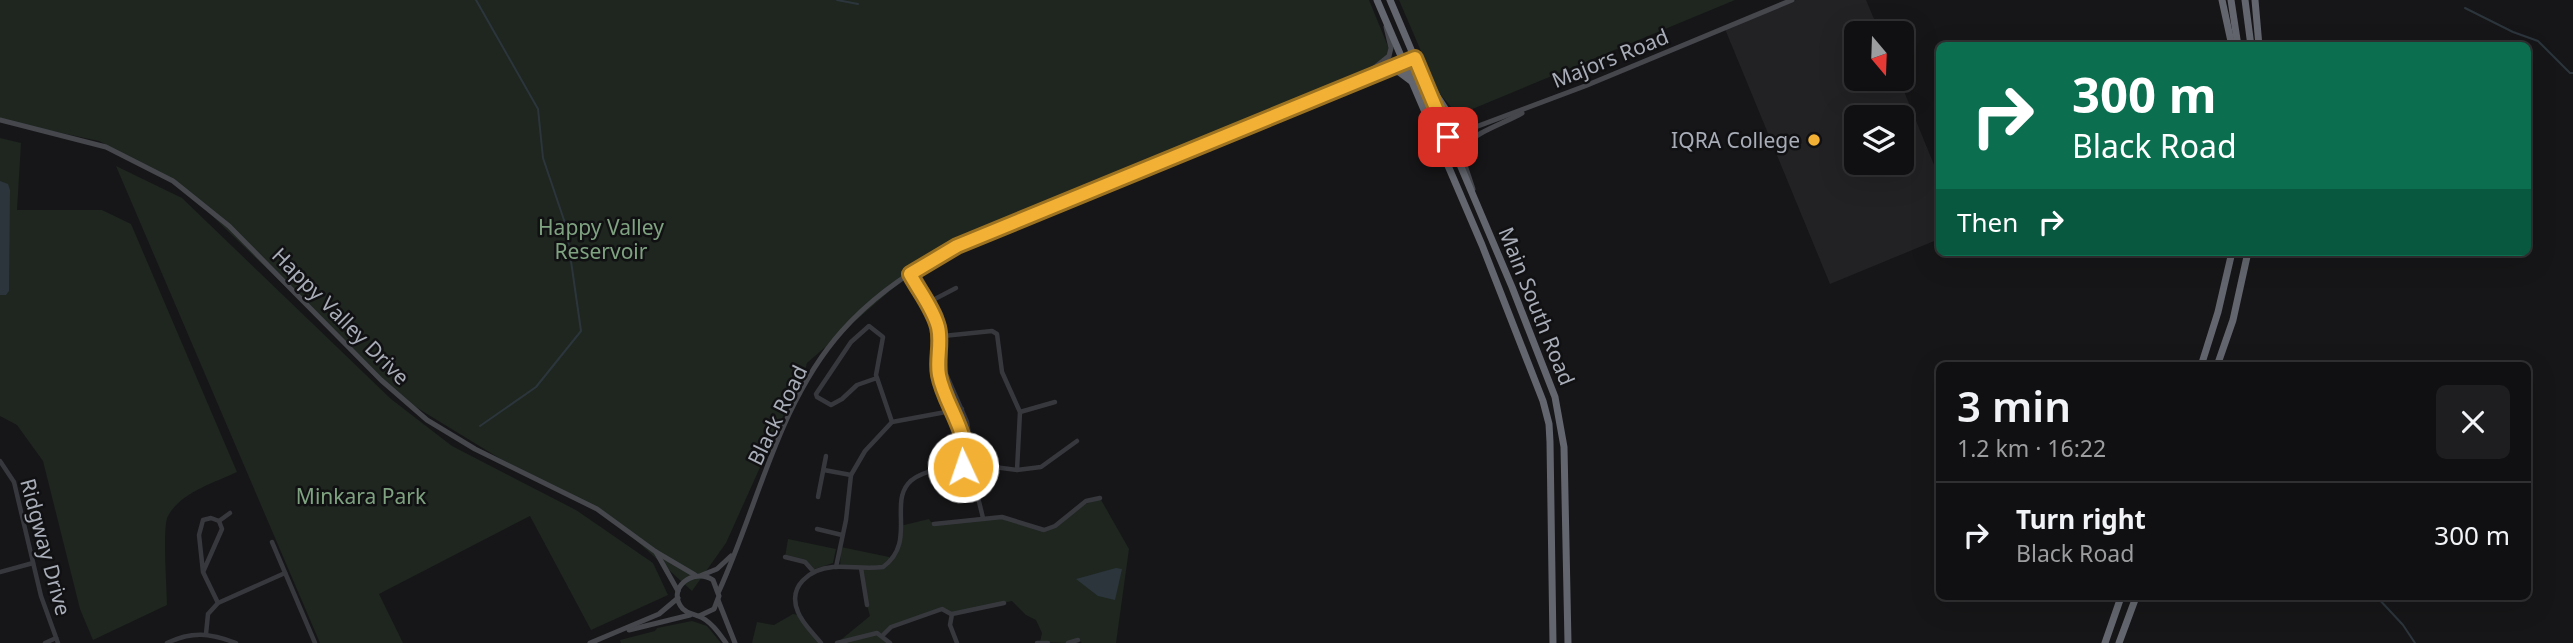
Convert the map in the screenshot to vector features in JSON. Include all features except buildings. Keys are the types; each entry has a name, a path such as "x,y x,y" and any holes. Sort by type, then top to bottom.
{"highway":[{"name":"Main South Road","path":"1377,0 1482,245 1543,401 1550,442 1553,643"},
{"name":"Main South Road","path":"1390,0 1555,397 1564,447 1567,643"},
{"path":"2222,0 2231,42"},
{"path":"2231,0 2237,42"},
{"path":"2245,0 2250,42"},
{"path":"2255,0 2259,42"},
{"path":"1404,62 1415,58"},
{"path":"1387,69 1399,72 1412,81"},
{"path":"1421,73 1453,121 1469,129"},
{"path":"2202,362 2231,256"},
{"path":"2218,362 2233,320 2247,256"},
{"path":"1535,344 1535,354 1549,396 1543,401"},
{"path":"2105,643 2120,600"},
{"path":"2119,643 2135,600"}],"main road":[{"name":"Majors Road","path":"1438,141 1534,106 1792,0"},
{"path":"1358,81 1390,55 1385,19"},
{"name":"Black Road","path":"719,591 780,436 813,372 841,332 872,303 910,274 957,246 1404,62"},
{"path":"1475,200 1471,178 1462,156 1464,146 1474,137 1500,126 1534,106"},
{"name":"Happy Valley Drive","path":"0,120 106,147 173,181 229,226 413,409 458,440 597,509 656,552 695,575"},
{"name":"Happy Valley Drive","path":"656,552 678,591"},
{"path":"702,575 721,566 733,553"},
{"path":"602,638 696,615 711,611 718,600 719,591 713,580 702,575 684,580 678,591 678,598 684,610 696,615 714,627 726,643"},
{"path":"590,643 664,611 678,598"},
{"path":"718,600 735,643"}],"street":[{"path":"916,270 941,314 946,374 961,409 970,459"},
{"path":"910,274 942,336 939,373 970,459 979,465 1017,470 1041,467 1077,441"},
{"path":"933,300 956,288"},
{"path":"877,379 858,385 831,405 819,400 816,394 851,342 869,326 883,337 876,370 892,422"},
{"path":"942,336 995,332 999,339 1003,372 1020,412 1017,470"},
{"path":"1020,412 1055,402"},
{"path":"836,567 851,475 865,451 892,422 961,409"},
{"path":"818,497 826,456"},
{"path":"821,643 799,615 796,606 798,586 813,571 836,567 883,567 896,554 901,507 908,483 919,473 933,468 963,467 970,459"},
{"name":"Ridgway Drive","path":"0,461 14,482 41,596 57,641"},
{"path":"972,473 979,465"},
{"path":"963,467 966,472 972,473"},
{"path":"824,470 851,475"},
{"path":"972,473 983,518"},
{"path":"934,524 1002,517 1044,530 1055,526 1086,501 1100,498"},
{"path":"218,603 203,572 199,526 206,518 219,521 230,513"},
{"path":"203,572 222,529 219,521"},
{"path":"817,529 842,535"},
{"path":"272,542 315,643"},
{"path":"785,558 805,562 813,571"},
{"path":"0,572 33,563"},
{"path":"861,568 867,605"},
{"path":"206,634 208,614 218,603 285,573"},
{"path":"883,635 891,627 942,609 952,614 1004,603"},
{"path":"952,614 950,625 957,643"},
{"path":"837,643 877,633 890,643"},
{"path":"167,643 190,634 206,634 236,643"},
{"path":"1068,643 1078,640"},
{"path":"45,643 57,641"},
{"path":"1037,643 1048,643"}],"shaded area":[{"name":"IQRA College","path":"1796,0 1866,0 1875,21 1844,21 1844,91 1904,91 1910,105 1844,105 1844,175 1914,175 1914,116 1936,170 1936,240 1830,284 1725,29"},
{"path":"0,181 8,184 10,190 9,291 6,295 0,295"},
{"path":"1116,568 1122,569 1115,600 1098,596 1076,579"}],"green space":[{"name":"Happy Valley Reservoir","path":"0,0 1369,0 1394,61 938,249 807,363 803,378 798,383 726,543 692,591 606,513 499,458 401,398 177,182 99,141 0,120"},
{"path":"1399,0 1735,0 1458,115 1439,93"},
{"path":"0,138 21,143 17,210 102,210 131,224 237,472 189,494 168,516 165,544 167,605 93,640 80,609 43,461 17,425 0,416"},
{"name":"Minkara Park","path":"116,166 182,198 391,399 452,446 576,510 653,563 668,595 591,630 530,516 379,594 403,643 320,643"},
{"path":"1100,498 1129,549 1116,643 1082,643 1078,640 1068,643 1040,642 1042,633 1036,620 1026,615 1012,601 952,614 942,609 891,627 883,635 890,643 837,643 870,616 861,568 840,567 841,547 889,557 890,561 896,554 900,526 929,519 931,522 940,522 994,517 1007,518 1044,530 1057,525"},
{"path":"788,539 836,549 833,563 812,570 809,565 785,557"},
{"path":"793,614 799,615 821,643 752,643 757,622 774,625"},
{"path":"692,621 707,626 721,643 621,643 620,640 655,631 657,628"}],"waterway":[{"path":"476,0 538,109 543,158 566,226 581,331 536,387 480,426"},
{"path":"837,0 858,4"},
{"path":"2465,8 2538,41 2573,73"},
{"path":"2380,600 2403,625 2415,643"}],"place":[{"name":"IQRA College","path":"1814,140"}],"route":[{"path":"963,467 967,459 960,426 943,389 939,373 938,327 910,274 933,258 1415,58 1448,137"}]}
